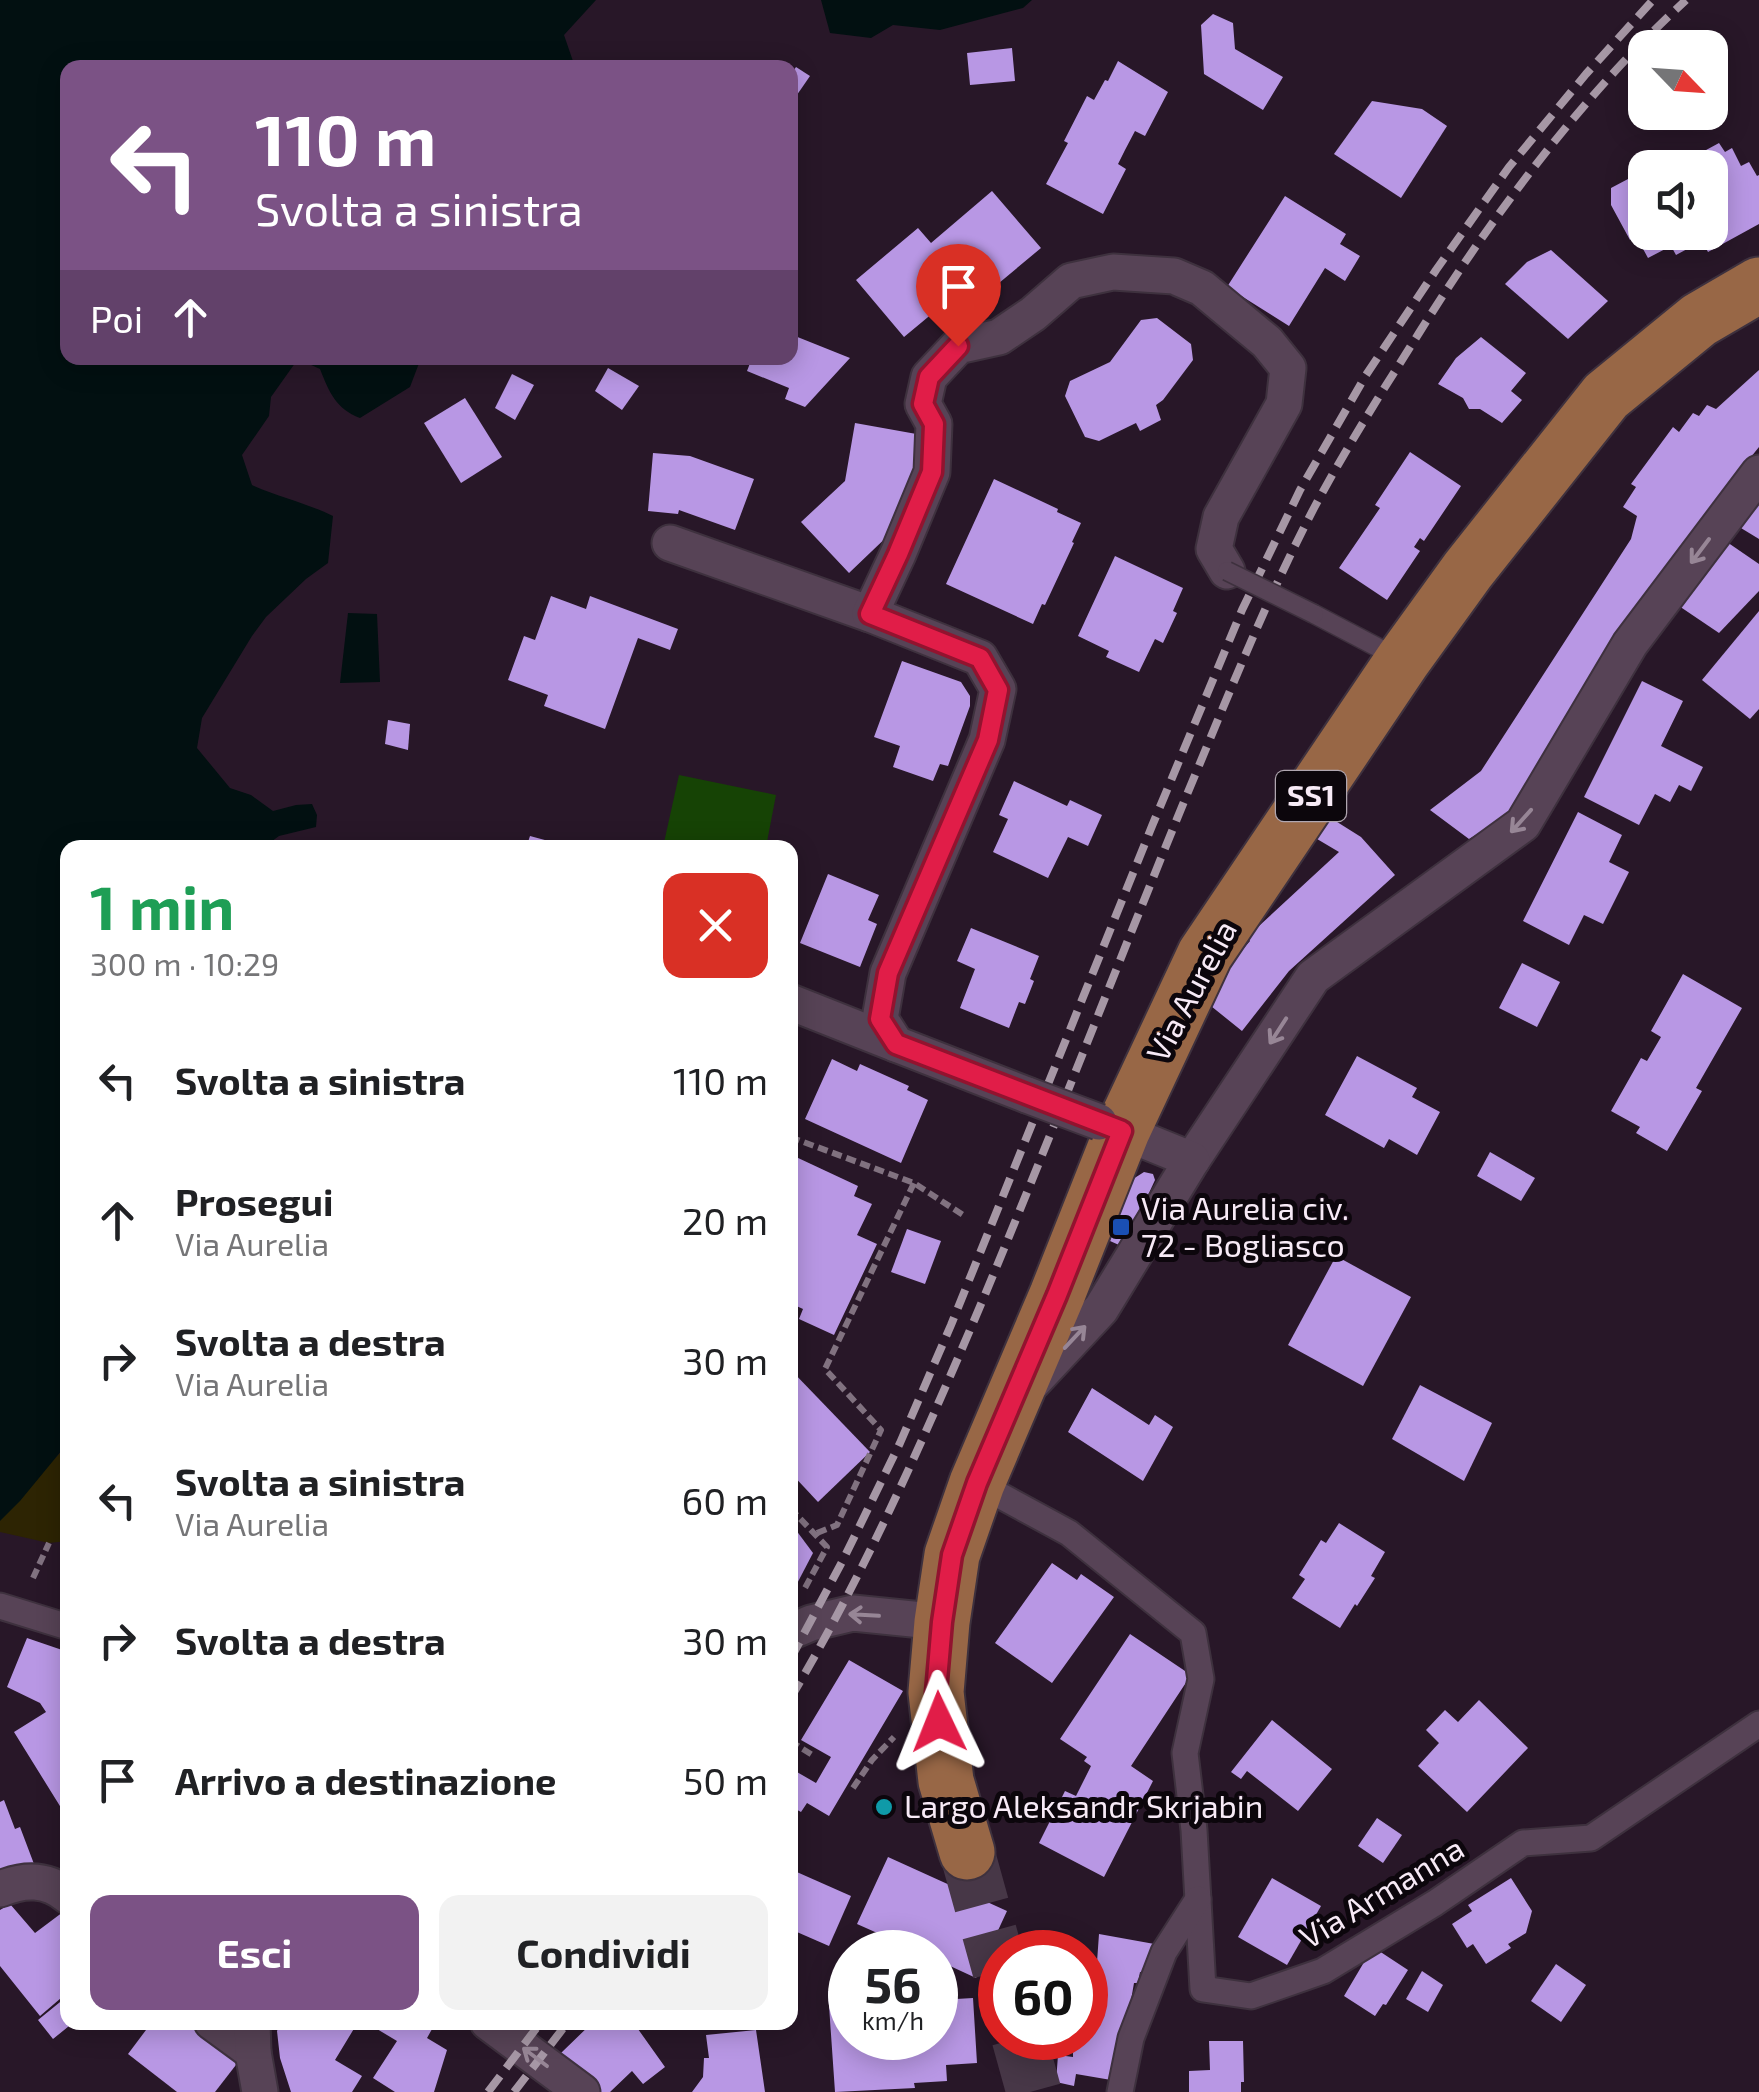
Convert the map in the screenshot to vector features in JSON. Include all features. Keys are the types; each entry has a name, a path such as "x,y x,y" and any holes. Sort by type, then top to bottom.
{"main road":[{"name":"Via Aurelia","path":"966,1852 946,1781 936,1692 952,1555 977,1483 1057,1295 1111,1127 1205,954 1468,570 1606,396 1699,320 1759,285"}],"street":[{"path":"870,614 932,472 934,424 923,404 929,377 958,346 1000,338 1071,280 1113,272 1174,276 1202,288 1267,342 1288,368 1284,404 1221,518 1214,549 1227,572"},
{"path":"1008,1408 1101,1309 1192,1160 1313,977 1523,824 1630,644 1759,474"},
{"path":"670,543 980,658 998,690 988,740 888,973 880,1019 896,1044"},
{"path":"798,1005 1192,1160"},
{"name":"Via Armanna","path":"977,1483 1069,1532 1193,1633 1201,1679 1185,1753 1194,1830 1203,1989 1251,1996 1323,1971 1434,1904 1523,1843 1591,1838 1759,1724"},
{"path":"0,1606 60,1625"},
{"path":"798,1616 811,1623 853,1613 942,1622"},
{"path":"0,1889 20,1880 42,1882 60,1890"},
{"path":"1120,2092 1131,2038 1164,1952 1198,1900"},
{"path":"499,2030 582,2092"},
{"path":"252,2038 260,2092"}],"lane":[{"path":"1227,572 1403,660"}],"path":[{"path":"798,1140 914,1183 964,1215"},
{"path":"816,1533 837,1526 881,1430 825,1369 914,1183"},
{"path":"798,1516 827,1547 798,1609"},
{"path":"32,1578 49,1543"},
{"path":"798,1745 814,1756"},
{"path":"854,1788 872,1760"}],"green space":[{"path":"679,775 776,795 767,840 665,840"}],"sand":[{"path":"60,1453 60,1542 0,1532 0,1513"}],"shaded area":[{"path":"0,0 596,0 564,35 573,60 60,60 60,365 294,365 271,397 269,416 242,455 252,485 333,516 328,563 266,617 252,636 202,718 197,748 230,788 251,795 273,811 312,804 317,815 316,827 274,840 60,840 60,1452 0,1521"},
{"path":"821,0 1032,0 1023,8 940,30 893,25 871,38 830,33"},
{"path":"311,365 418,365 410,387 360,418 334,399 320,369"},
{"path":"348,613 377,614 380,682 340,683"}],"building":[{"path":"1213,14 1233,23 1235,49 1283,77 1263,110 1204,74 1201,25"},
{"path":"1012,48 1015,81 970,85 967,53"},
{"path":"1118,61 1168,92 1145,136 1135,131 1118,164 1126,169 1103,214 1046,184 1087,96 1094,100"},
{"path":"798,68 810,76 798,93"},
{"path":"1372,101 1422,109 1447,126 1401,198 1334,154"},
{"path":"1732,148 1741,166 1749,162 1759,175 1759,224 1728,241 1728,150"},
{"path":"1628,179 1628,236 1611,205 1611,188"},
{"path":"992,191 1041,248 987,293 978,282 969,289 955,273 946,280 957,293 904,337 856,280 918,228 931,243"},
{"path":"1285,196 1346,234 1340,244 1360,256 1345,281 1325,268 1289,326 1227,287"},
{"path":"1551,250 1608,301 1568,339 1505,284 1527,262"},
{"path":"1644,250 1663,250 1648,258"},
{"path":"1157,318 1191,344 1193,360 1156,405 1161,420 1140,431 1136,423 1099,441 1085,437 1065,396 1070,381 1110,362 1141,320"},
{"path":"798,337 850,358 805,407 785,399 789,388 747,371 749,365 798,365"},
{"path":"1481,337 1526,373 1511,391 1522,400 1502,423 1480,409 1469,409 1463,398 1438,384 1456,358"},
{"path":"608,368 639,386 622,410 595,391"},
{"path":"1759,370 1759,447 1705,514 1516,806 1469,839 1430,810 1481,771 1631,539 1637,516 1623,507 1636,487 1631,484 1673,427 1679,432 1693,413 1699,416 1707,405 1716,409"},
{"path":"512,374 534,385 515,420 495,408"},
{"path":"465,398 502,457 461,483 424,423"},
{"path":"855,423 922,435 911,498 890,524 895,529 849,573 801,522 845,481"},
{"path":"1410,452 1461,486 1424,541 1420,538 1414,547 1420,551 1387,600 1339,568 1380,508 1375,505"},
{"path":"653,453 690,456 754,479 735,530 679,510 678,514 648,511"},
{"path":"994,479 1081,523 1033,624 946,584"},
{"path":"1759,497 1759,539 1736,525"},
{"path":"1724,540 1759,564 1759,591 1719,633 1679,606"},
{"path":"1115,556 1183,588 1163,643 1155,639 1139,672 1106,657 1109,651 1078,636"},
{"path":"551,596 586,609 590,596 678,629 670,650 638,638 605,729 544,706 548,695 508,680 524,636 535,640"},
{"path":"1759,611 1759,709 1750,719 1702,680"},
{"path":"902,661 961,682 970,696 948,766 940,764 933,781 893,767 900,746 874,737"},
{"path":"1642,681 1683,701 1661,746 1703,767 1691,791 1679,785 1670,802 1655,794 1639,825 1584,797"},
{"path":"388,720 410,724 408,750 385,744"},
{"path":"1014,781 1067,806 1070,800 1102,815 1088,846 1068,837 1048,878 993,852 1008,819 999,815"},
{"path":"1578,812 1622,835 1609,862 1629,872 1603,924 1584,915 1569,945 1523,921"},
{"path":"1326,815 1361,837 1395,875 1289,971 1242,1031 1201,998 1250,941 1247,937 1339,852 1312,836"},
{"path":"828,874 879,895 868,920 877,924 860,967 800,943"},
{"path":"971,928 1039,956 1025,1004 1019,1002 1009,1028 960,1008 975,969 957,961"},
{"path":"1522,963 1560,982 1537,1027 1499,1008"},
{"path":"1683,974 1742,1008 1696,1088 1702,1091 1667,1151 1636,1133 1640,1127 1611,1111 1641,1058 1647,1061 1661,1037 1651,1031"},
{"path":"1357,1056 1417,1088 1412,1097 1440,1112 1417,1155 1389,1139 1384,1148 1325,1115"},
{"path":"832,1059 857,1071 860,1064 909,1086 907,1090 928,1100 901,1163 805,1119"},
{"path":"1490,1152 1535,1178 1521,1201 1477,1176"},
{"path":"798,1158 858,1186 854,1196 872,1204 857,1235 877,1244 834,1335 799,1319 803,1309 798,1307"},
{"path":"1144,1172 1153,1174 1155,1180 1119,1245 1110,1241 1133,1179"},
{"path":"907,1229 941,1241 925,1284 891,1272"},
{"path":"1336,1256 1411,1297 1363,1386 1288,1345"},
{"path":"798,1377 870,1452 818,1502 798,1481"},
{"path":"1420,1385 1492,1423 1464,1481 1392,1439"},
{"path":"1092,1388 1149,1425 1155,1415 1173,1427 1143,1481 1068,1432"},
{"path":"1339,1523 1385,1552 1371,1576 1375,1578 1340,1628 1292,1598 1305,1579 1299,1575 1321,1540 1326,1543"},
{"path":"798,1533 813,1553 798,1582"},
{"path":"1052,1563 1077,1580 1081,1574 1114,1597 1052,1683 995,1643"},
{"path":"1130,1634 1191,1675 1131,1766 1153,1781 1104,1877 1039,1843 1065,1791 1076,1796 1091,1766 1084,1761 1087,1757 1060,1739"},
{"path":"27,1638 60,1649 60,1806 14,1732 46,1712 40,1703 7,1687"},
{"path":"849,1660 903,1691 829,1816 807,1803 801,1812 798,1810 798,1773 816,1783 831,1757 801,1740"},
{"path":"1479,1700 1528,1748 1467,1812 1418,1766 1439,1743 1426,1730 1445,1710 1458,1722"},
{"path":"1272,1720 1332,1769 1298,1811 1247,1771 1241,1779 1231,1772"},
{"path":"4,1800 15,1829 20,1827 34,1864 0,1885 0,1802"},
{"path":"1377,1818 1402,1835 1383,1863 1358,1846"},
{"path":"888,1857 1007,1911 998,1930 978,1930 976,1978 958,1970 958,1930 870,1930 857,1924"},
{"path":"798,1873 851,1896 836,1930 828,1930 828,1946 798,1932"},
{"path":"1272,1878 1321,1906 1287,1965 1238,1937"},
{"path":"1511,1878 1532,1911 1526,1933 1486,1964 1473,1944 1467,1948 1452,1924 1472,1911 1468,1905"},
{"path":"10,1904 35,1933 60,1914 60,1999 40,2016 0,1966 0,1910"},
{"path":"1108,1936 1160,1945 1154,1975 1140,1972 1138,1983 1134,1983 1117,2081 1076,2074 1074,2086 1056,2082 1058,2060 1108,2060"},
{"path":"1373,1947 1408,1970 1375,2016 1344,1996"},
{"path":"1556,1964 1586,1985 1561,2022 1531,2001"},
{"path":"1422,1971 1443,1985 1428,2012 1406,1999"},
{"path":"973,1998 977,2063 946,2065 947,2081 914,2083 915,2088 835,2092 833,2060 958,2060 958,1999"},
{"path":"60,2002 60,2030 64,2030 53,2039 38,2020"},
{"path":"146,2030 198,2030 239,2061 215,2092 177,2092 128,2054"},
{"path":"353,2030 335,2060 362,2076 352,2092 291,2092 280,2058 277,2031"},
{"path":"379,2030 432,2030 427,2038 447,2050 434,2092 395,2092 373,2078 397,2041"},
{"path":"585,2030 639,2030 665,2067 643,2084 632,2071 610,2092 598,2092 561,2053"},
{"path":"756,2030 765,2092 692,2092 703,2077 704,2058 709,2058 706,2035"},
{"path":"1209,2041 1243,2041 1241,2092 1189,2092 1189,2071 1210,2070"}],"tunnel":[{"path":"967,1852 989,1930"},
{"path":"1025,2060 1034,2092"}],"railway":[{"path":"798,1645 900,1443 1242,610 1300,490 1366,375 1509,167 1653,0"},
{"path":"798,1685 869,1552 940,1400 1233,684 1314,508 1419,333 1509,200 1575,116 1686,0"},
{"path":"488,2092 535,2030"},
{"path":"514,2092 562,2030"}],"place":[{"name":"Via Aurelia civ. 72 - Bogliasco","path":"1121,1227"},
{"name":"Largo Aleksandr Skrjabin","path":"884,1807"}],"route":[{"path":"939,1722 936,1692 952,1555 977,1483 1122,1131 896,1044 880,1019 888,973 988,740 998,690 980,658 870,614 932,472 934,424 923,404 929,377 958,346"}]}
